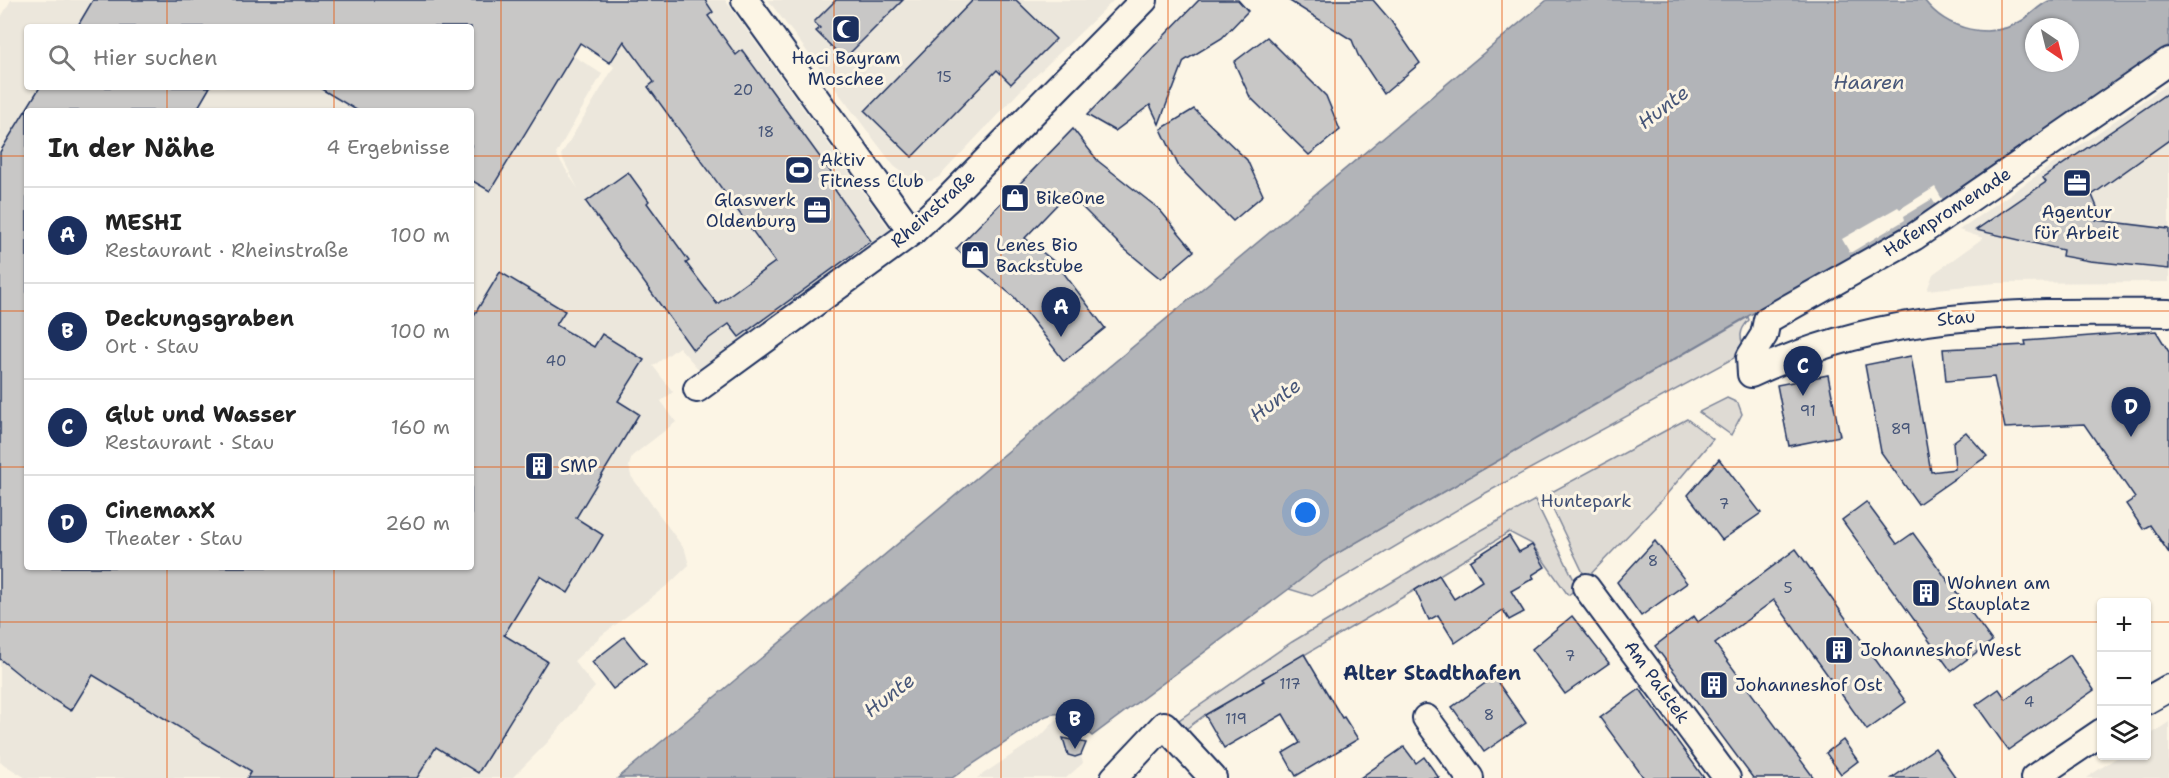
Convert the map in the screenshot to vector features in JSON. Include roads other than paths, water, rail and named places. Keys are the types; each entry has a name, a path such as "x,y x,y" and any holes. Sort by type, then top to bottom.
{"street":[{"path":"745,0 912,232"},
{"name":"Rheinstraße","path":"697,389 912,232 948,199 1144,0"},
{"name":"Hafenpromenade","path":"1751,374 1750,357 1764,335 1767,320 1914,237 2169,62"},
{"name":"Stau","path":"1751,374 1787,357 1836,341 1891,327 1929,321 2007,314 2169,313"},
{"name":"Am Palstek","path":"1586,586 1727,778"},
{"path":"2151,698 2169,688"},
{"path":"1426,718 1470,778"},
{"path":"1114,778 1164,725 1213,778"},
{"path":"2034,778 2097,735"}],"water":[{"path":"1547,0 1924,0 1945,19 1970,29 1997,30 2025,18 2025,72 2079,72 2079,18 2026,18 2045,3 2053,0 2169,0 2169,45 1906,225 1324,561 1092,736 1063,714 1050,715 1042,718 952,778 618,778"}],"place":[{"name":"Haci Bayram Moschee","path":"846,29"},
{"name":"Aktiv Fitness Club","path":"799,170"},
{"name":"Agentur für Arbeit","path":"2077,183"},
{"name":"BikeOne","path":"1015,198"},
{"name":"Glaswerk Oldenburg","path":"817,210"},
{"name":"Lenes Bio Backstube","path":"975,255"},
{"name":"MESHI","path":"1061,337"},
{"name":"Glut und Wasser","path":"1803,396"},
{"name":"CinemaxX","path":"2131,437"},
{"name":"SMP","path":"539,466"},
{"name":"Wohnen am Stauplatz","path":"1926,593"},
{"name":"Johanneshof West","path":"1839,650"},
{"name":"Johanneshof Ost","path":"1714,685"},
{"name":"Deckungsgraben","path":"1075,749"}],"district":[{"name":"Alter Stadthafen","path":"1432,673"}],"water label":[{"name":"Haaren","path":"1869,82"},
{"name":"Hunte","path":"1663,107"},
{"name":"Hunte","path":"1275,400"},
{"name":"Hunte","path":"889,695"}],"park label":[{"name":"Huntepark","path":"1586,501"}]}
